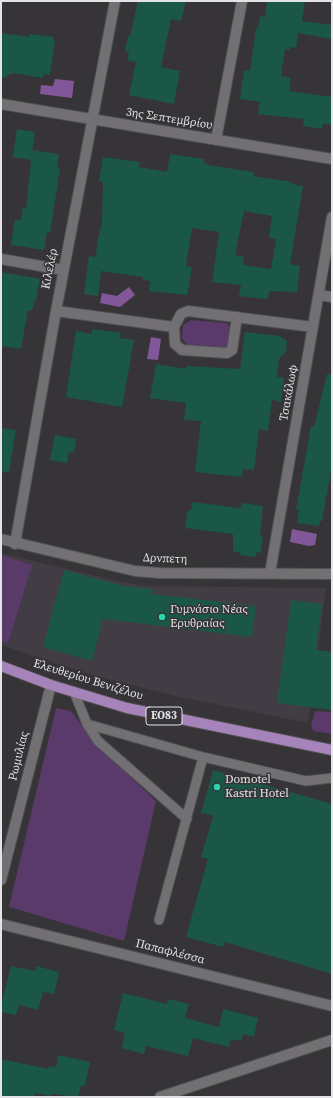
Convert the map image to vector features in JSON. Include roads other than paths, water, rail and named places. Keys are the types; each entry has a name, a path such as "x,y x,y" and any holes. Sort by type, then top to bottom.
{"main road":[{"name":"Ελευθερίου Βενιζέλου","path":"1,666 51,685 127,708 332,750"}],"street":[{"name":"Κιλελέρ","path":"15,544 63,270 115,1"},
{"path":"216,140 242,1"},
{"name":"3ης Σεπτεμβρίου","path":"1,104 332,160"},
{"name":"Τσακάλωφ","path":"270,573 332,217"},
{"path":"1,259 63,270"},
{"path":"319,295 332,297"},
{"path":"56,311 174,327"},
{"path":"237,317 232,350 227,353 182,350 175,344 174,327 181,314 188,311 237,317 313,327"},
{"name":"Δρνπετη","path":"1,539 15,544 136,571 160,573 332,574"},
{"name":"Ρωμυλίας","path":"1,880 51,685"},
{"name":"Παπαφλέσσα","path":"1,924 332,1006"},
{"path":"160,1097 332,1040"}],"lane":[{"path":"74,692 87,724 98,741 187,819"},
{"path":"87,724 203,757 306,781 332,778"},
{"path":"159,920 203,757"}],"place":[{"name":"Γυμνάσιο Νέας Ερυθραίας","path":"162,617"},
{"name":"Domotel Kastri Hotel","path":"217,787"}]}
